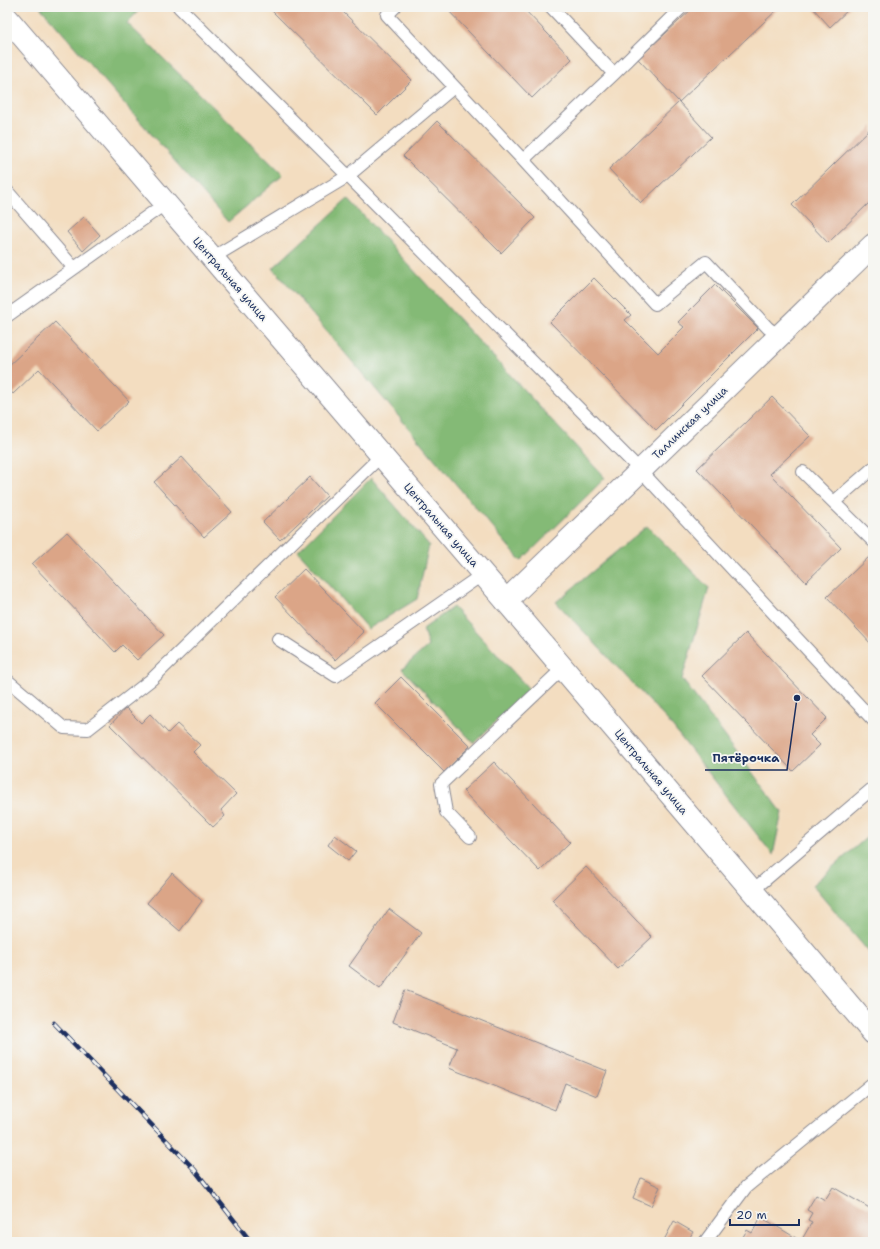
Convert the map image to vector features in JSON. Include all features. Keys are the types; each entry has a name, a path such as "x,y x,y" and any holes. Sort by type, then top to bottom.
{"main road":[{"name":"Центральная улица","path":"7,18 382,455 873,1033"},
{"name":"Таллинская улица","path":"506,601 873,245"}],"lane":[{"path":"179,7 640,471 873,720"},
{"path":"395,7 387,15 655,304 706,262 768,328 779,336"},
{"path":"551,7 614,74"},
{"path":"523,160 682,7"},
{"path":"212,258 348,176 454,87"},
{"path":"7,191 74,268"},
{"path":"7,316 166,203"},
{"path":"7,680 64,728 88,729 152,679 382,455"},
{"path":"834,502 873,468"},
{"path":"803,472 873,541"},
{"path":"278,638 336,676 483,574"},
{"path":"470,837 446,812 441,784 563,668"},
{"path":"752,891 873,788"},
{"path":"705,1242 746,1187 873,1083"}],"green space":[{"path":"40,7 142,7 127,23 283,175 228,222"},
{"path":"348,199 605,478 521,561 273,268"},
{"path":"371,478 429,545 417,599 368,629 298,551"},
{"path":"647,526 709,588 682,679 782,812 773,855 668,721 556,602"},
{"path":"453,607 529,689 474,743 402,669 428,646 423,629"},
{"path":"873,832 873,957 812,885"}],"building":[{"path":"268,7 338,7 412,80 377,115"},
{"path":"445,7 522,7 572,59 532,98"},
{"path":"694,7 780,7 679,102 638,59"},
{"path":"812,7 851,7 830,27"},
{"path":"679,102 711,137 641,203 609,169"},
{"path":"437,121 535,218 501,253 403,156"},
{"path":"873,126 873,199 828,243 792,205"},
{"path":"84,217 100,235 83,251 67,232"},
{"path":"594,278 631,315 625,320 658,353 684,327 678,322 715,285 758,328 656,430 550,322"},
{"path":"55,322 129,401 97,431 39,369 13,394 7,387 7,367"},
{"path":"772,397 810,436 770,474 841,548 806,582 697,469"},
{"path":"182,457 232,512 204,537 154,482"},
{"path":"310,477 327,496 280,540 263,522"},
{"path":"67,532 164,635 137,660 122,645 115,652 32,564"},
{"path":"870,556 873,560 873,646 827,597"},
{"path":"304,569 364,632 335,660 275,597"},
{"path":"746,633 827,718 810,735 820,745 793,771 702,676"},
{"path":"401,677 470,746 444,772 375,703"},
{"path":"126,708 141,723 150,714 168,733 177,724 200,745 193,752 236,794 221,810 225,816 213,827 110,725"},
{"path":"494,762 570,842 540,871 463,791"},
{"path":"335,835 356,851 348,861 328,845"},
{"path":"586,867 652,937 618,969 552,900"},
{"path":"172,873 202,901 180,931 147,903"},
{"path":"389,909 421,933 380,989 349,966"},
{"path":"405,990 607,1071 597,1096 565,1083 555,1110 449,1068 457,1048 393,1022"},
{"path":"641,1178 660,1187 651,1206 633,1198"},
{"path":"833,1187 873,1210 873,1242 740,1242 747,1230 752,1233 761,1217 801,1241 812,1222 808,1220 812,1213 807,1210 816,1195 825,1200"},
{"path":"674,1221 693,1232 687,1242 663,1242"}],"railway":[{"path":"54,1023 194,1169 251,1242"}],"place":[{"name":"Пятёрочка","path":"797,698"}]}
